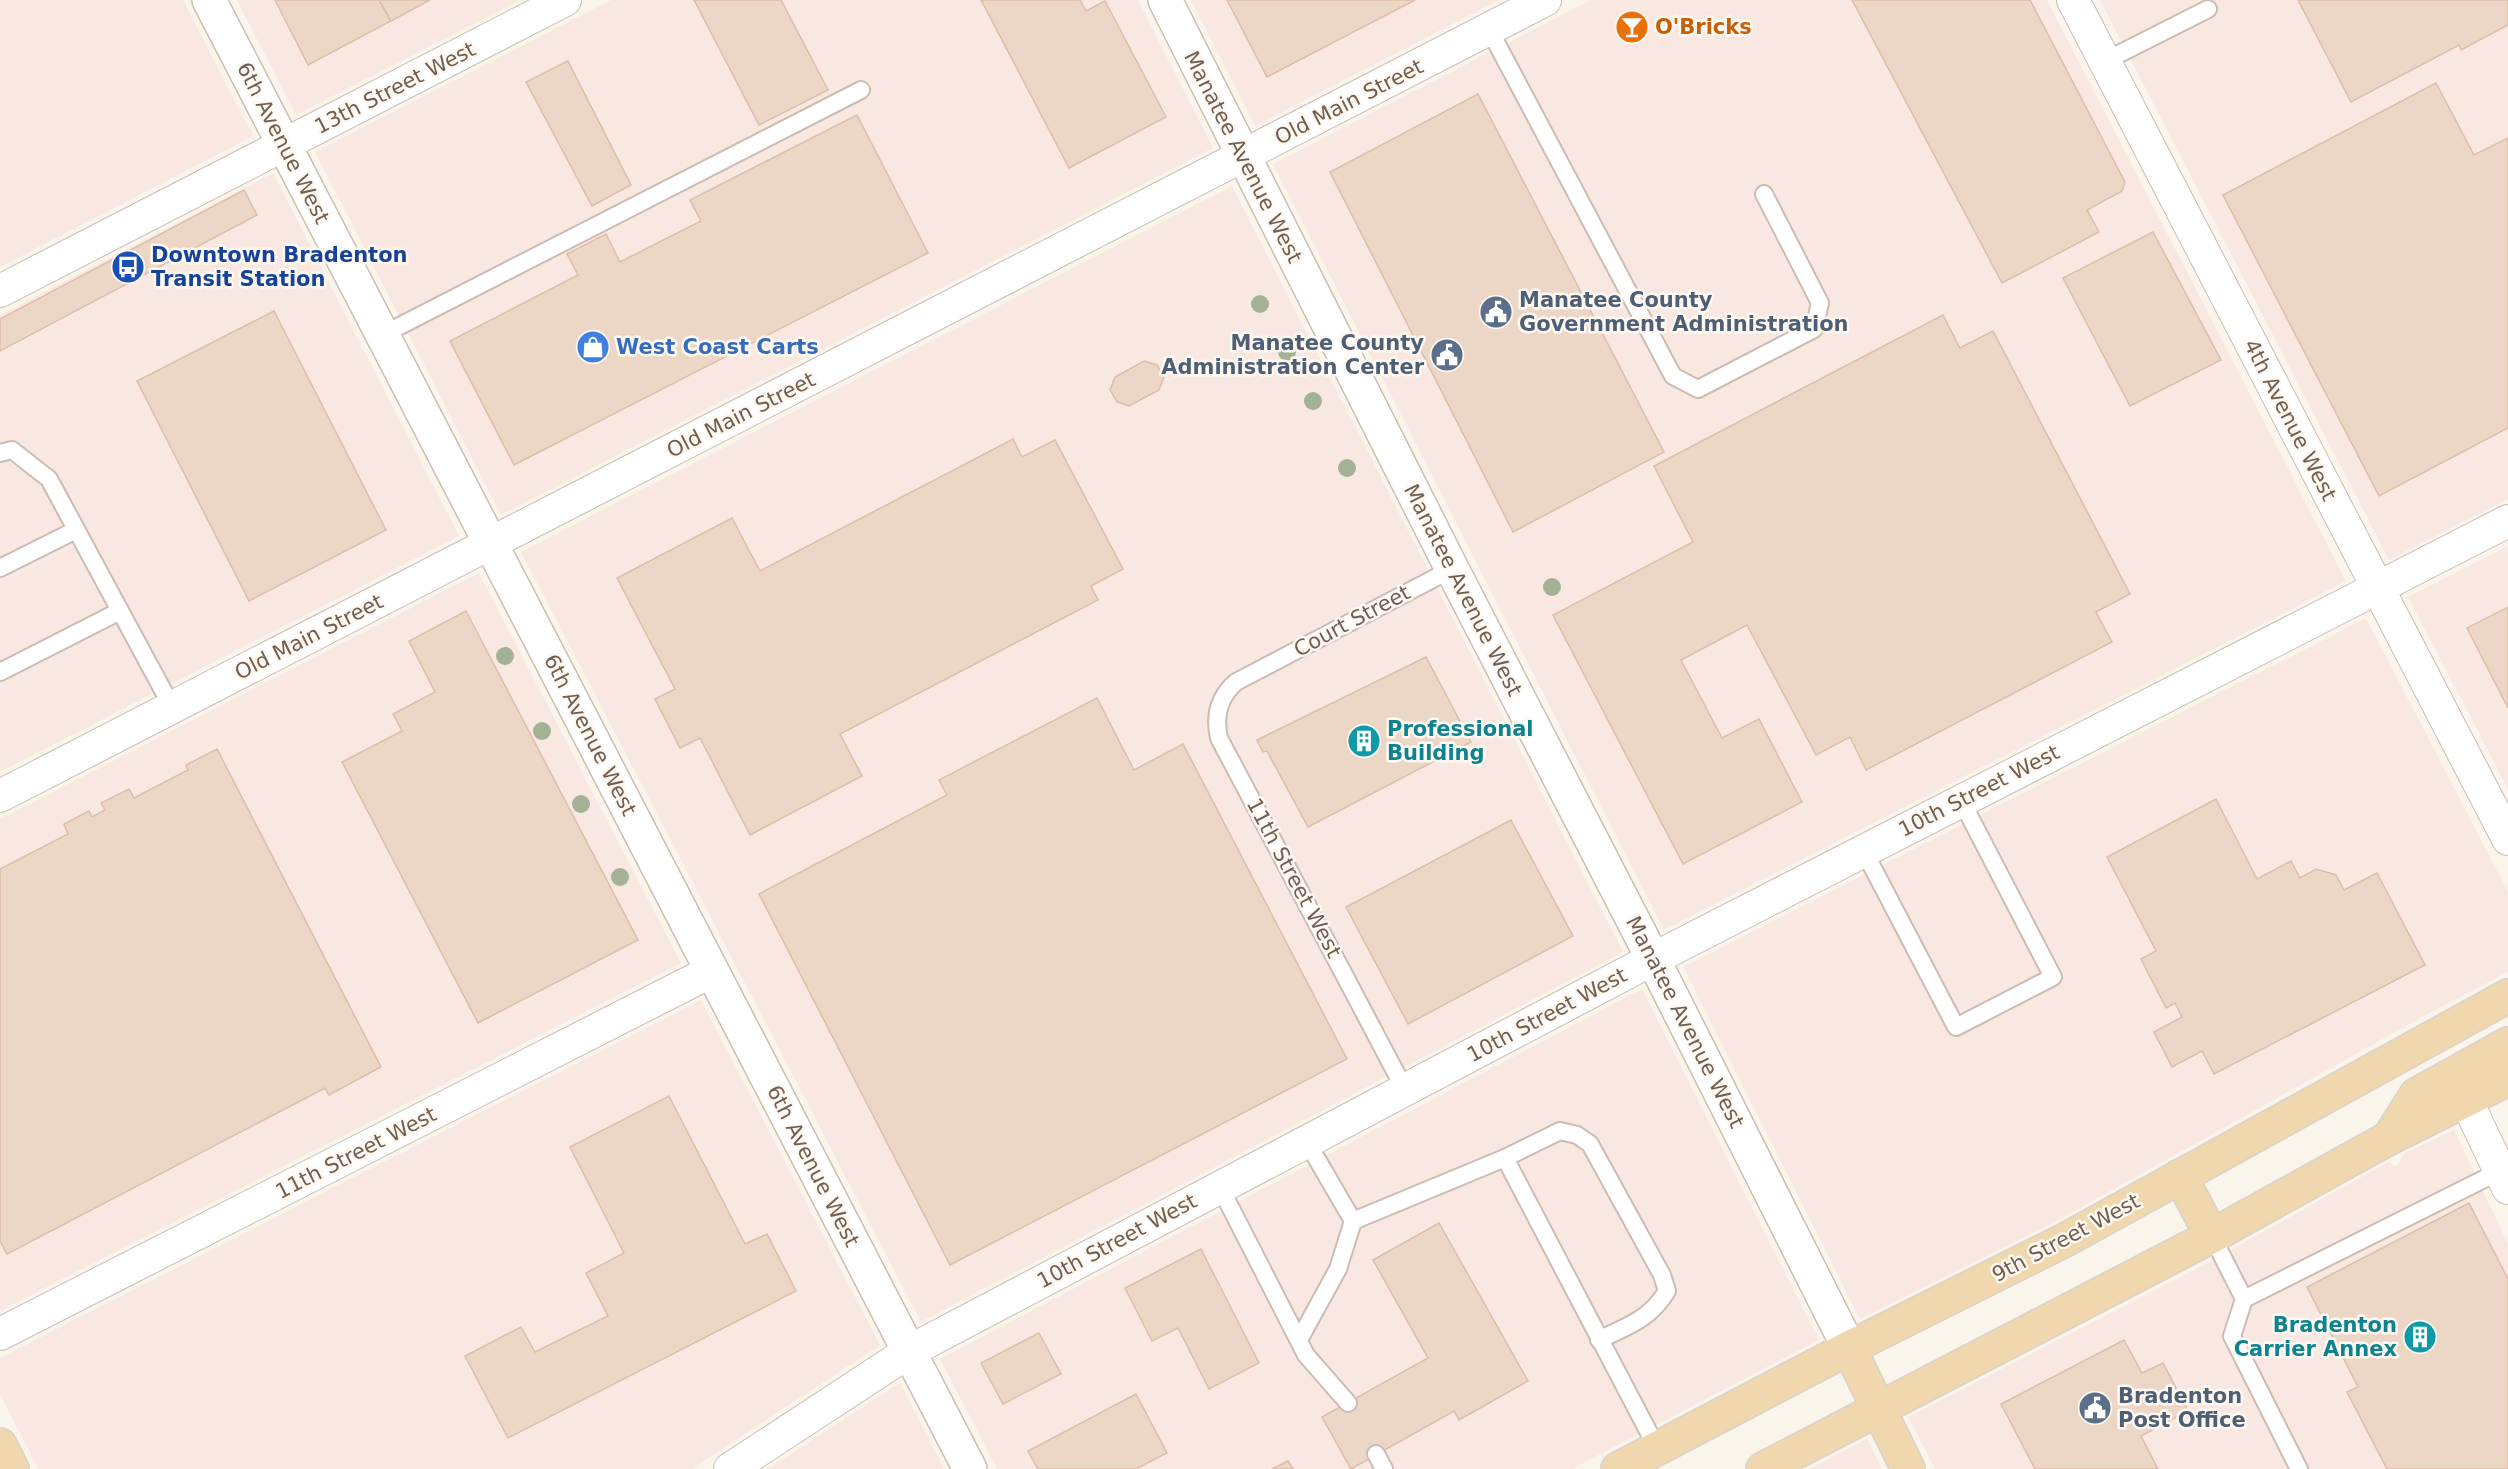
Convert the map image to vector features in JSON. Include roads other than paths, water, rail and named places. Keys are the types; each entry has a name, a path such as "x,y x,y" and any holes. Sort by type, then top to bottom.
{"main road":[{"name":"6th Avenue West","path":"209,0 970,1469"},
{"name":"Manatee Avenue West","path":"1165,0 1452,569 1653,959 1908,1469"},
{"name":"9th Street West","path":"1618,1469 1849,1348 2065,1240 2508,996"},
{"path":"2389,1138 2416,1095 2508,1044"},
{"path":"1764,1469 2212,1236 2389,1138 2508,1079"},
{"path":"2180,1176 2212,1236"},
{"path":"0,1445 12,1469"}],"street":[{"name":"13th Street West","path":"0,291 565,0"},
{"name":"Old Main Street","path":"0,796 1545,0"},
{"name":"4th Avenue West","path":"2073,0 2508,839"},
{"name":"10th Street West","path":"730,1469 910,1351 1653,959 2508,521"},
{"name":"11th Street West","path":"0,1334 712,971"},
{"path":"2466,1100 2504,1180"}],"lane":[{"path":"2104,62 2208,9"},
{"path":"1489,29 1673,376 1698,389 1814,329 1820,303 1764,194"},
{"path":"382,335 861,90"},
{"path":"0,453 12,450 29,461 49,479 172,707"},
{"path":"0,568 76,530"},
{"name":"Court Street","path":"1252,673 1452,569"},
{"path":"0,672 120,611"},
{"name":"11th Street West","path":"1252,673 1232,686 1221,700 1217,728 1219,738 1405,1090"},
{"path":"1863,851 1956,1028 1966,1023 2053,977 1961,800"},
{"path":"1353,1221 1505,1158 1560,1131 1577,1135 1590,1144 1662,1275 1667,1291 1657,1308 1642,1319 1599,1340"},
{"path":"1299,1340 1338,1269 1353,1221 1307,1142"},
{"path":"1505,1158 1657,1448"},
{"path":"2244,1299 2504,1180"},
{"path":"1220,1187 1306,1354 1348,1403"},
{"path":"2212,1236 2244,1299 2232,1336 2299,1469"}],"place":[{"name":"O'Bricks","path":"1632,27"},
{"name":"Downtown Bradenton Transit Station","path":"128,267"},
{"name":"Manatee County Government Administration","path":"1496,312"},
{"name":"West Coast Carts","path":"593,347"},
{"name":"Manatee County Administration Center","path":"1447,355"},
{"name":"Professional Building","path":"1364,741"},
{"name":"Bradenton Carrier Annex","path":"2420,1337"},
{"name":"Bradenton Post Office","path":"2095,1408"}]}
